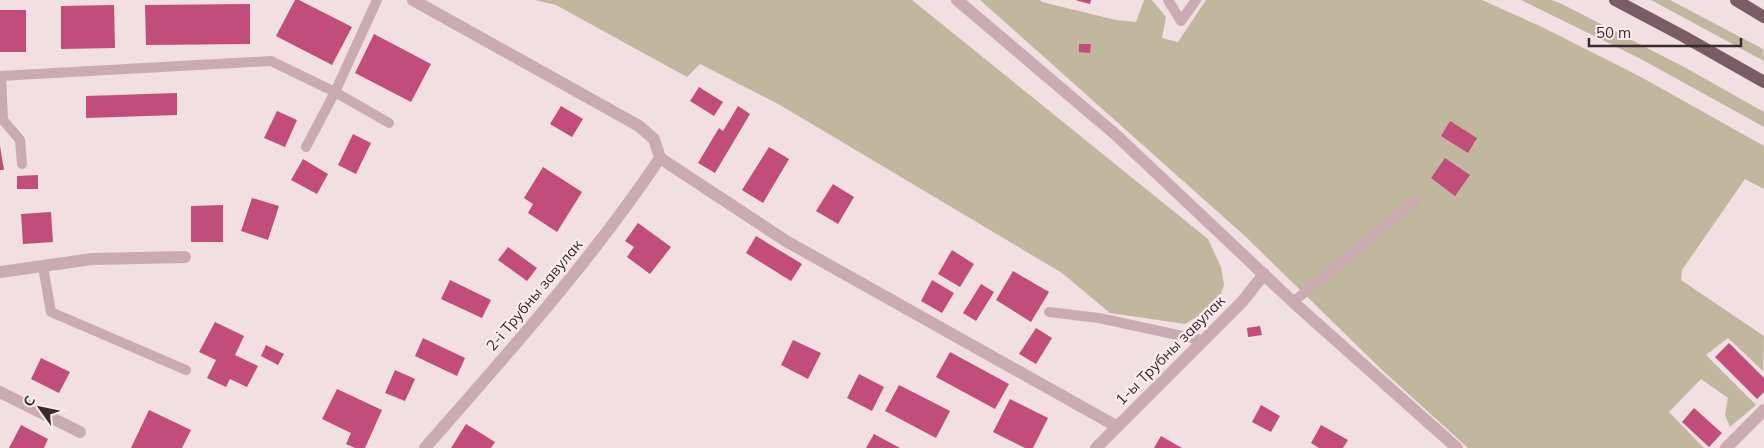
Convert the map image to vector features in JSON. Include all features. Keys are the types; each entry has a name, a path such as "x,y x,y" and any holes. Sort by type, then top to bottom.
{"main road":[{"path":"1615,0 1764,82"},
{"path":"1736,0 1764,17"}],"street":[{"path":"414,0 638,126 654,139 660,158 786,241 1116,426"},
{"path":"957,0 1115,134 1293,302 1457,448"},
{"name":"2-і Трубны завулак","path":"425,448 546,308 627,208 660,158"},
{"path":"0,272 92,259 185,257"},
{"name":"1-ы Трубны завулак","path":"1096,448 1201,340 1242,302 1264,274"},
{"path":"0,392 80,432"},
{"path":"1726,448 1764,410"}],"lane":[{"path":"306,147 335,92 377,0"},
{"path":"1168,0 1181,21 1196,0"},
{"path":"22,164 20,140 3,120 1,76 271,61 335,92 389,123"},
{"path":"1293,302 1414,201"},
{"path":"43,267 51,312 186,370"},
{"path":"1049,312 1099,318 1201,340"}],"shaded area":[{"path":"535,0 912,0 1208,239 1221,267 1224,285 1217,305 1185,324 1110,313 1062,273 780,105 700,64 687,77 556,5"},
{"path":"980,0 1040,0 1116,20 1136,22 1144,0 1152,0 1166,17 1162,38 1178,42 1206,0 1482,0 1542,27 1641,77 1764,146 1764,189 1745,179 1682,270 1681,280 1764,336 1763,371 1728,338 1706,355 1756,405 1730,427 1725,415 1728,398 1701,379 1669,412 1704,448 1468,448 1381,369 1246,237"},
{"path":"1521,0 1551,0 1562,4 1686,68 1764,112 1764,127 1639,58"},
{"path":"1651,0 1670,0 1763,49 1764,61"}],"building":[{"path":"295,0 299,0 352,27 332,65 276,36"},
{"path":"1075,0 1091,0 1090,4"},
{"path":"250,4 250,44 146,45 145,5"},
{"path":"114,5 115,48 61,49 61,6"},
{"path":"0,10 26,10 26,52 0,52"},
{"path":"374,34 431,64 411,102 355,73"},
{"path":"1079,44 1091,44 1090,53 1079,52"},
{"path":"699,87 723,102 714,116 690,101"},
{"path":"177,93 177,115 86,118 86,96"},
{"path":"561,106 583,119 572,137 550,124"},
{"path":"738,106 750,114 715,173 698,163 719,128 723,131"},
{"path":"277,111 297,120 285,147 264,138"},
{"path":"1450,121 1477,138 1468,153 1441,136"},
{"path":"353,134 371,143 356,174 338,165"},
{"path":"0,146 4,170 0,170"},
{"path":"769,147 789,159 763,203 742,190"},
{"path":"1445,158 1470,175 1455,196 1431,178"},
{"path":"303,159 328,174 317,194 291,180"},
{"path":"543,167 582,192 557,232 528,213 533,204 524,198"},
{"path":"38,175 38,189 17,189 17,176"},
{"path":"833,184 854,197 838,224 816,211"},
{"path":"252,198 279,206 268,240 241,231"},
{"path":"223,205 223,242 191,242 191,206"},
{"path":"51,212 53,242 23,244 21,214"},
{"path":"638,223 671,247 650,274 627,257 634,247 625,241"},
{"path":"756,236 802,264 791,281 746,253"},
{"path":"508,247 537,268 527,281 498,260"},
{"path":"952,250 974,264 960,287 938,274"},
{"path":"1013,271 1049,292 1031,322 996,300"},
{"path":"450,280 491,300 482,318 441,299"},
{"path":"932,280 954,293 942,313 921,301"},
{"path":"981,284 994,292 976,321 963,313"},
{"path":"215,322 244,336 235,355 258,366 247,387 230,379 226,387 207,378 216,360 199,352"},
{"path":"1260,326 1262,335 1248,337 1247,328"},
{"path":"1036,328 1052,338 1036,364 1019,354"},
{"path":"423,338 465,358 457,376 415,356"},
{"path":"793,340 821,353 808,379 781,365"},
{"path":"1729,343 1764,378 1764,392 1757,399 1715,357"},
{"path":"266,345 284,354 278,365 261,356"},
{"path":"950,352 1009,384 995,409 936,377"},
{"path":"41,358 70,372 59,393 31,379"},
{"path":"395,370 415,379 405,401 385,393"},
{"path":"859,374 884,387 872,411 847,398"},
{"path":"899,385 950,411 936,438 885,411"},
{"path":"337,389 382,410 365,448 355,448 346,444 351,433 322,419"},
{"path":"1010,399 1048,418 1033,448 1025,448 993,432"},
{"path":"1261,405 1280,416 1271,432 1252,422"},
{"path":"1694,408 1722,433 1709,447 1682,422"},
{"path":"149,410 191,430 182,448 131,448"},
{"path":"466,424 495,442 491,448 451,448"},
{"path":"21,425 48,439 44,448 9,448"},
{"path":"1321,425 1348,440 1343,448 1319,448 1311,443"},
{"path":"874,434 900,448 866,448"},
{"path":"1161,436 1182,448 1154,448"}]}
